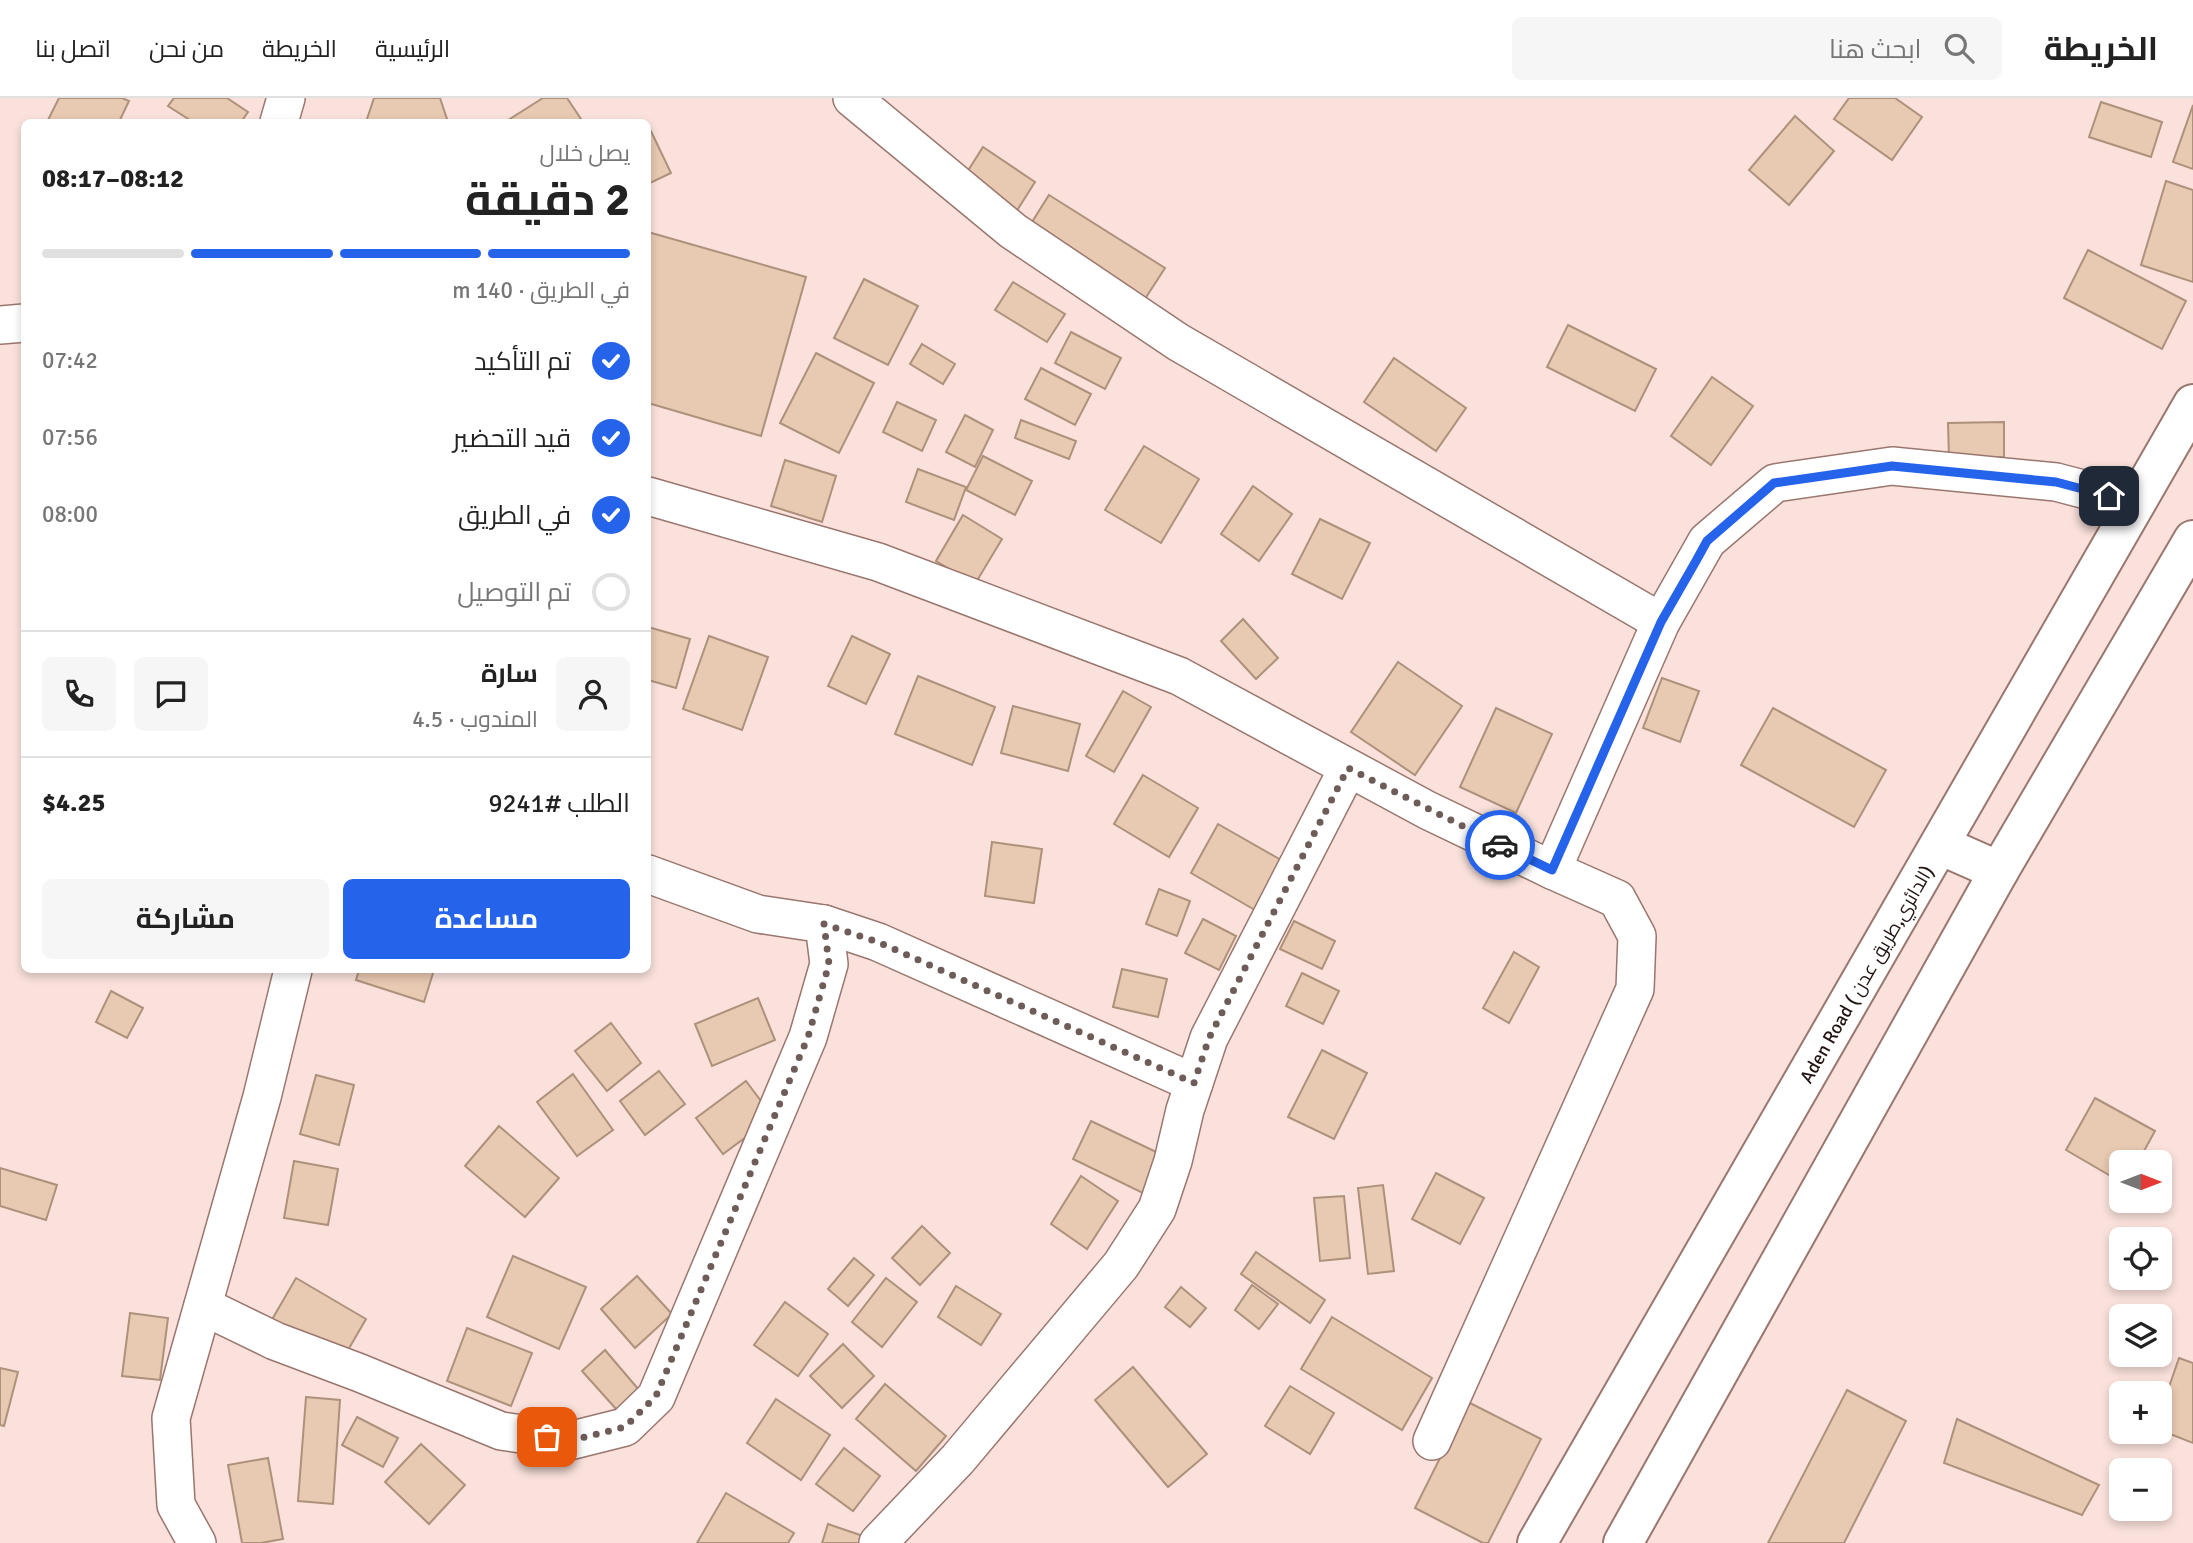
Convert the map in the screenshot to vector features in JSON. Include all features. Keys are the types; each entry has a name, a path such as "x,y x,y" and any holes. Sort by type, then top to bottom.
{"highway":[{"name":"Aden Road ( الدائري,طريق عدن)","path":"1536,1543 2193,404"},
{"path":"1623,1543 1999,871 2193,540"},
{"path":"1940,845 1999,871"}],"street":[{"path":"280,119 286,98"},
{"path":"852,98 1013,231 1178,342 1661,622"},
{"path":"0,325 21,323"},
{"path":"1552,870 1661,622 1707,541 1774,483 1892,466 2056,482 2136,503"},
{"path":"651,497 878,562 1179,676 1427,810 1617,898 1637,936 1635,989 1432,1441"},
{"path":"878,1543 958,1460 1121,1265 1157,1209 1209,1038 1348,768"},
{"path":"651,875 758,914 824,924 878,942 1194,1083"},
{"path":"203,1306 275,1341 501,1431 569,1441 625,1427 656,1396 808,1037 829,964 824,924"},
{"path":"197,1543 176,1505 171,1418 262,1097 292,973"}],"building":[{"path":"59,98 122,98 129,101 120,119 48,119"},
{"path":"174,98 227,98 248,112 243,119 188,119 168,106"},
{"path":"374,98 440,98 447,119 367,119"},
{"path":"543,98 567,98 581,119 510,119"},
{"path":"1849,98 1895,98 1922,117 1892,160 1834,119"},
{"path":"2101,102 2162,122 2151,157 2089,137"},
{"path":"2193,105 2193,169 2173,162"},
{"path":"1795,116 1834,151 1789,205 1749,170"},
{"path":"651,131 671,173 651,183"},
{"path":"983,147 1035,182 1016,212 964,177"},
{"path":"2166,181 2193,190 2193,282 2141,265"},
{"path":"1049,195 1165,268 1143,302 1027,230"},
{"path":"651,233 806,277 761,436 651,404"},
{"path":"2088,250 2186,301 2162,349 2064,298"},
{"path":"864,279 918,306 888,365 834,338"},
{"path":"1013,282 1065,314 1047,342 995,310"},
{"path":"1568,325 1656,369 1635,411 1547,367"},
{"path":"1071,332 1121,358 1105,389 1055,363"},
{"path":"922,344 955,364 943,384 910,364"},
{"path":"816,353 874,383 839,453 780,423"},
{"path":"1394,358 1466,408 1436,451 1364,402"},
{"path":"1041,368 1091,394 1075,425 1025,399"},
{"path":"1712,377 1753,406 1711,465 1671,436"},
{"path":"897,402 936,420 922,451 883,432"},
{"path":"965,415 993,430 975,467 946,452"},
{"path":"1021,420 1076,441 1069,459 1015,438"},
{"path":"2004,422 2004,457 1949,458 1948,423"},
{"path":"1144,446 1199,479 1161,543 1105,510"},
{"path":"983,456 1032,481 1015,515 966,490"},
{"path":"785,460 836,476 822,522 771,506"},
{"path":"918,469 966,487 954,520 906,502"},
{"path":"1253,486 1292,514 1259,561 1221,534"},
{"path":"963,515 1002,539 975,584 936,561"},
{"path":"1320,519 1370,543 1342,599 1292,574"},
{"path":"1243,619 1278,658 1256,679 1221,641"},
{"path":"651,628 690,639 676,688 651,681"},
{"path":"709,636 768,657 742,730 683,709"},
{"path":"852,636 890,654 866,704 828,686"},
{"path":"1398,662 1462,706 1415,775 1351,732"},
{"path":"918,676 995,707 972,765 895,734"},
{"path":"1662,678 1699,691 1680,742 1643,728"},
{"path":"1123,691 1151,707 1114,772 1086,756"},
{"path":"1013,706 1080,724 1068,771 1001,753"},
{"path":"1496,708 1552,734 1516,813 1460,787"},
{"path":"1773,708 1886,770 1854,827 1741,765"},
{"path":"1143,775 1198,808 1169,857 1114,824"},
{"path":"1218,824 1288,864 1260,913 1191,873"},
{"path":"992,842 1042,849 1034,903 985,896"},
{"path":"1159,889 1190,901 1177,936 1146,924"},
{"path":"1203,919 1236,936 1219,970 1185,953"},
{"path":"1294,921 1335,941 1322,969 1280,949"},
{"path":"1514,952 1539,967 1509,1023 1483,1008"},
{"path":"1122,969 1167,979 1158,1017 1113,1007"},
{"path":"358,973 433,973 424,1002 356,980"},
{"path":"1302,973 1339,991 1323,1024 1286,1006"},
{"path":"111,991 143,1008 127,1038 96,1022"},
{"path":"758,998 775,1040 712,1066 695,1024"},
{"path":"611,1023 641,1063 607,1091 575,1051"},
{"path":"1322,1050 1367,1073 1334,1139 1288,1117"},
{"path":"659,1071 685,1104 645,1135 620,1101"},
{"path":"573,1074 613,1130 577,1156 537,1102"},
{"path":"316,1075 354,1085 339,1145 300,1134"},
{"path":"746,1081 773,1117 723,1154 696,1118"},
{"path":"2095,1098 2155,1131 2145,1150 2109,1150 2109,1175 2066,1150"},
{"path":"1091,1121 1169,1158 1151,1197 1073,1159"},
{"path":"499,1126 559,1178 525,1217 465,1166"},
{"path":"294,1161 338,1169 328,1225 284,1218"},
{"path":"0,1168 57,1185 46,1220 0,1206"},
{"path":"1436,1173 1484,1198 1460,1244 1412,1219"},
{"path":"1081,1176 1118,1201 1087,1249 1051,1224"},
{"path":"1383,1185 1394,1271 1368,1274 1358,1188"},
{"path":"1344,1196 1350,1258 1320,1261 1314,1198"},
{"path":"922,1226 950,1253 920,1285 892,1258"},
{"path":"1256,1252 1325,1300 1310,1323 1241,1274"},
{"path":"513,1256 586,1287 559,1349 487,1317"},
{"path":"854,1258 874,1275 848,1306 828,1289"},
{"path":"637,1276 672,1314 635,1348 601,1309"},
{"path":"296,1278 366,1319 340,1364 270,1323"},
{"path":"886,1278 917,1302 882,1347 852,1322"},
{"path":"1252,1285 1278,1304 1259,1329 1235,1310"},
{"path":"956,1286 1001,1314 981,1345 938,1317"},
{"path":"1181,1287 1206,1308 1190,1327 1165,1307"},
{"path":"785,1302 828,1334 798,1376 754,1345"},
{"path":"130,1313 168,1318 160,1380 122,1376"},
{"path":"1332,1317 1432,1378 1402,1430 1301,1369"},
{"path":"467,1328 532,1353 511,1406 447,1381"},
{"path":"843,1344 874,1376 842,1408 810,1376"},
{"path":"605,1350 639,1390 617,1410 582,1371"},
{"path":"2179,1358 2193,1363 2193,1443 2172,1435 2171,1381"},
{"path":"1133,1367 1207,1454 1168,1487 1095,1400"},
{"path":"0,1368 18,1372 4,1426 0,1425"},
{"path":"885,1384 946,1436 916,1471 856,1419"},
{"path":"1290,1386 1334,1413 1310,1454 1265,1426"},
{"path":"1847,1390 1906,1421 1844,1543 1768,1543"},
{"path":"306,1397 340,1400 333,1504 298,1501"},
{"path":"776,1399 830,1435 801,1480 747,1443"},
{"path":"1468,1402 1541,1439 1488,1543 1483,1543 1415,1508"},
{"path":"357,1417 398,1438 383,1467 342,1445"},
{"path":"1957,1419 2099,1485 2082,1515 1944,1463"},
{"path":"421,1444 465,1485 429,1524 385,1482"},
{"path":"844,1448 880,1476 853,1511 816,1484"},
{"path":"268,1458 283,1539 242,1543 228,1465"},
{"path":"726,1493 794,1533 788,1543 697,1543"},
{"path":"828,1524 863,1536 861,1543 822,1543"}],"way so far":[{"path":"547,1437 569,1441 625,1427 656,1396 808,1037 829,964 824,924 878,942 1194,1083 1209,1038 1348,768 1500,845"}],"route":[{"path":"1500,845 1552,870 1661,622 1707,541 1774,483 1892,466 2056,482 2109,496"}]}
